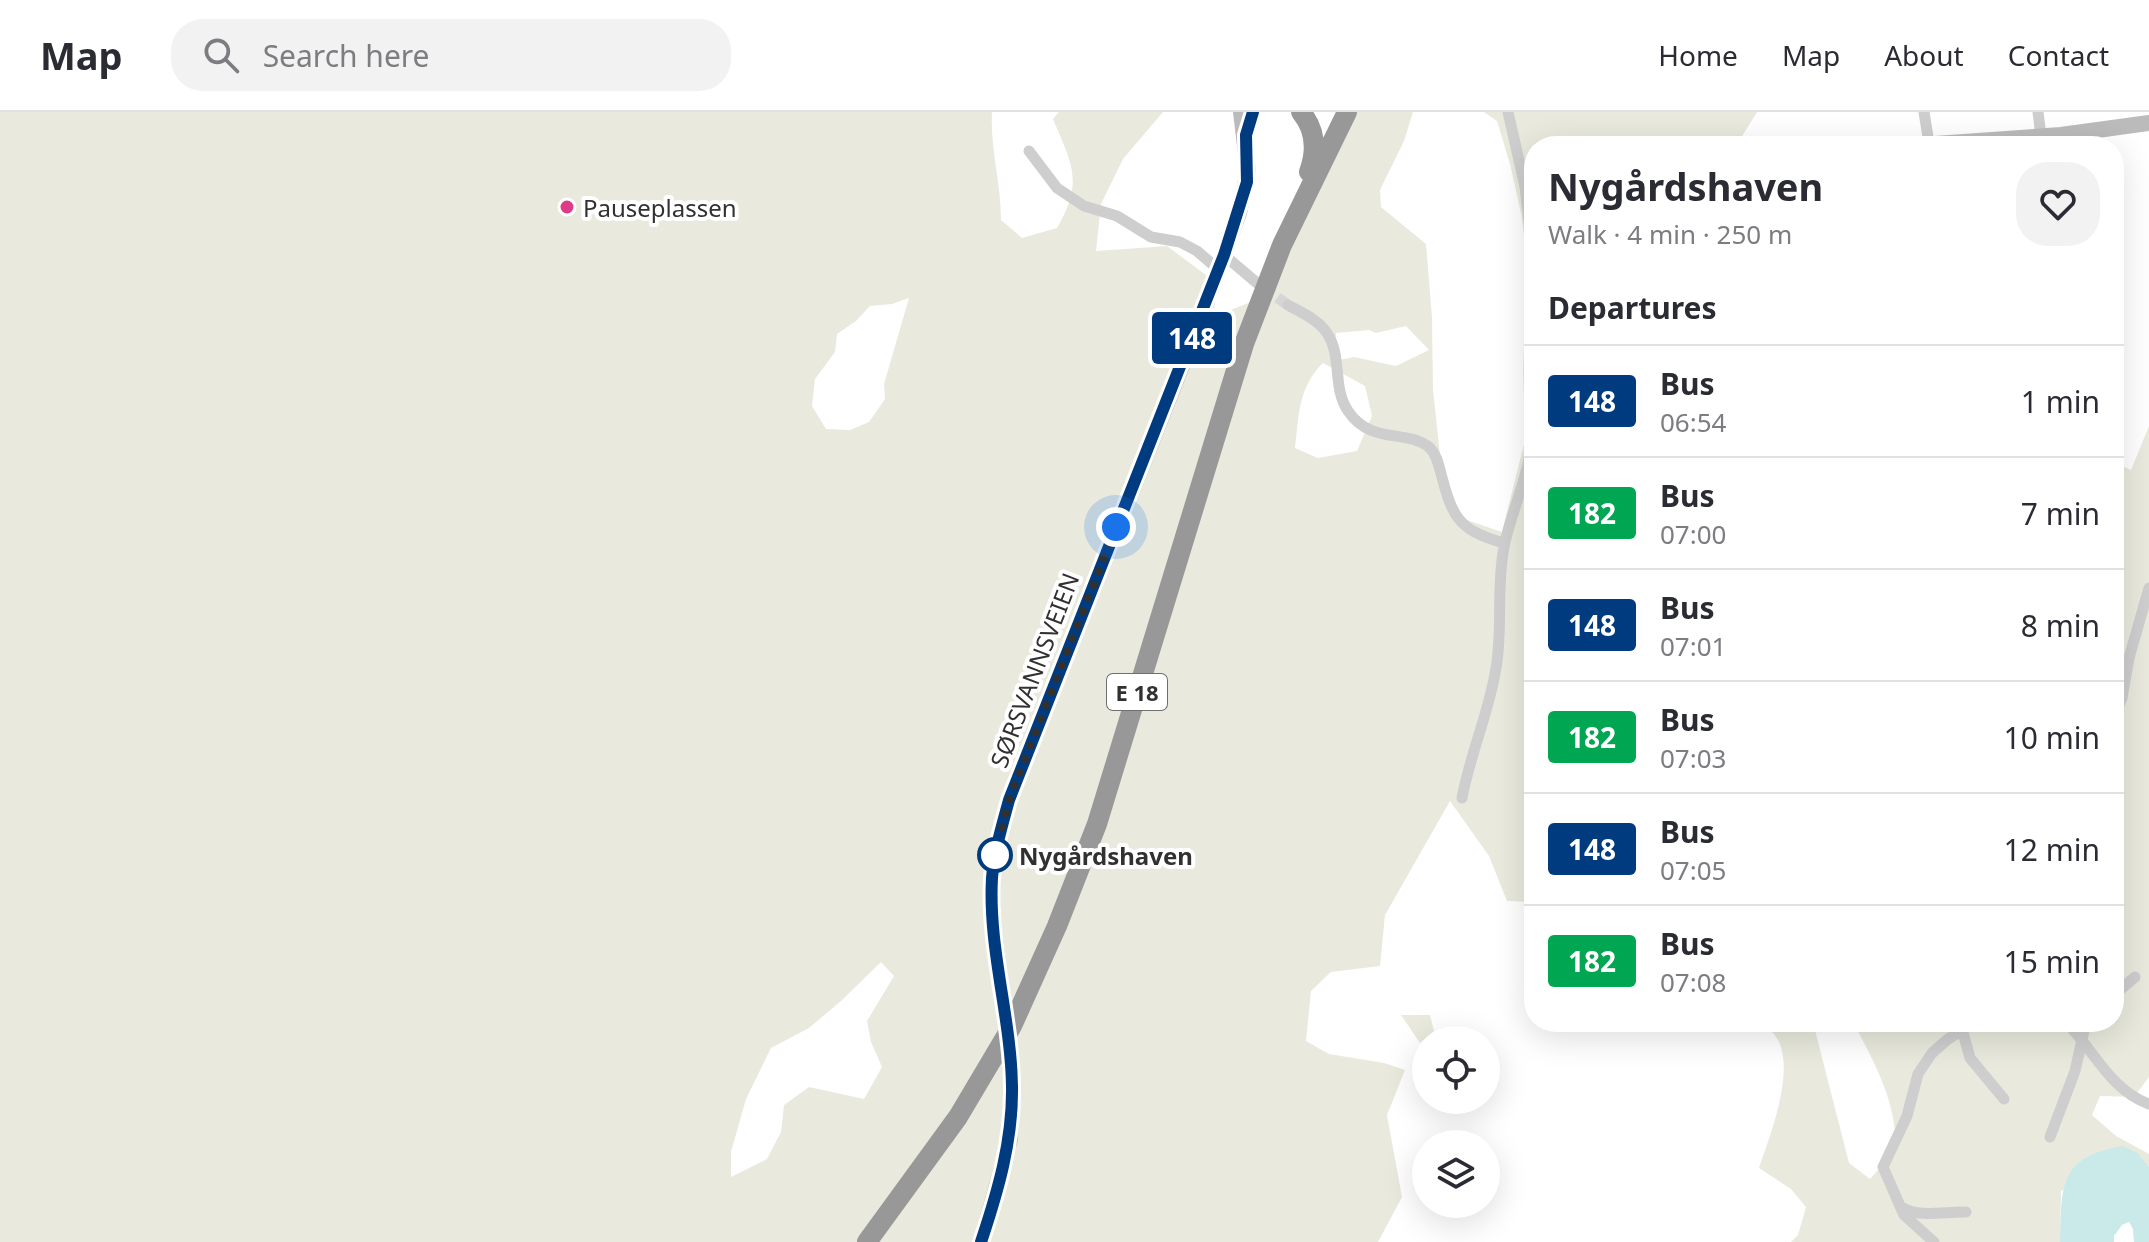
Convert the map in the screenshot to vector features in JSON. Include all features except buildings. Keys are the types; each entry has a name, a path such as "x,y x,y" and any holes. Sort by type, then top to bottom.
{"highway":[{"name":"E 18","path":"867,1242 958,1117 1012,1026 1057,926 1097,824 1244,344 1314,159 1312,130 1301,112"},
{"name":"E 18","path":"1282,245 1347,112"},
{"name":"E 18","path":"879,1242 962,1127 1013,1038 1063,935 1103,832 1251,353 1308,211 1358,112"}],"main road":[{"name":"SØRSVANNSVEIEN","path":"981,1242 1010,1139 1012,1083 992,910 995,853 1005,814 1221,262 1247,182 1246,135 1241,112"},
{"name":"SØRSVANNSVEIEN","path":"1246,135 1253,112"},
{"path":"2082,136 2149,123"}],"street":[{"path":"1508,112 1524,183"},
{"path":"1924,112 1928,136"},
{"path":"2038,112 2041,136"},
{"path":"1029,151 1057,188 1084,206 1117,216 1151,237 1180,242 1257,283"},
{"path":"1288,305 1324,329 1336,353 1342,399 1354,418 1371,432 1413,441 1431,449 1449,505 1457,518 1478,534 1504,543"},
{"path":"1462,798 1468,763 1480,735 1496,671 1500,639 1500,566 1524,477"},
{"path":"2124,687 2149,588"},
{"path":"2124,986 2135,977"},
{"path":"1934,1242 1904,1215 1883,1167 1907,1116 1918,1074 1932,1053 1958,1032"},
{"path":"1963,1032 1970,1058 2004,1099"},
{"path":"2076,1032 2123,1089 2136,1100 2149,1104"},
{"path":"2050,1137 2084,1032"},
{"path":"1899,1205 1918,1214 1966,1212"}],"shaded area":[{"path":"0,112 992,112 1001,220 1022,238 1057,228 1070,198 1073,185 1070,161 1053,119 1059,112 1163,112 1123,159 1101,204 1096,251 1167,246 1214,281 1215,316 1251,302 1340,112 1413,112 1404,141 1380,190 1381,207 1426,244 1432,317 1433,389 1442,475 1461,518 1502,532 1524,444 1524,902 1507,901 1489,856 1450,801 1385,915 1380,966 1331,972 1311,991 1306,1041 1329,1054 1384,1063 1405,1070 1387,1115 1402,1197 1378,1242 0,1242","holes":["909,298 884,384 885,399 869,422 850,430 826,429 812,406 815,379 835,352 837,334 870,306 892,304","1406,326 1429,350 1396,366 1354,357 1334,361 1336,333 1369,330 1376,333","1323,363 1365,386 1372,416 1357,451 1318,458 1295,448 1304,392","881,962 894,976 867,1021 871,1042 882,1067 864,1099 809,1087 784,1105 781,1132 767,1159 731,1177 731,1152 746,1099 771,1048 809,1028"]},
{"path":"1484,112 1757,112 1742,136 1524,136 1524,236 1510,164 1497,121"},
{"path":"2149,426 2149,1077 2134,1097 2100,1096 2092,1115 2116,1136 2149,1154 2149,1167 2139,1154 2061,1191 2060,1242 1791,1242 1798,1235 1806,1207 1791,1189 1759,1168 1779,1105 1784,1071 1779,1042 1772,1032 1816,1032 1849,1163 1870,1179 1896,1149 1895,1131 1883,1083 1858,1032 2124,1032 2124,467 2131,470"},
{"path":"1401,1015 1430,1015 1433,1026 1412,1026 1412,1031"}],"water":[{"path":"2123,1146 2139,1154 2149,1167 2149,1242 2134,1242 2129,1222 2122,1225 2114,1236 2114,1242 2060,1242 2064,1189 2075,1166 2102,1151"}],"tunnel":[{"path":"1264,288 1288,305"}],"bus line":[{"name":"148","path":"981,1242 1010,1139 1012,1114 1012,1083 992,910 992,878 1001,827 1239,213 1248,171 1246,135 1253,112"}],"place":[{"name":"Pauseplassen","path":"567,207"},
{"name":"Nygårdshaven","path":"995,855"}],"route":[{"path":"995,855 1009,800 1116,527"}]}
